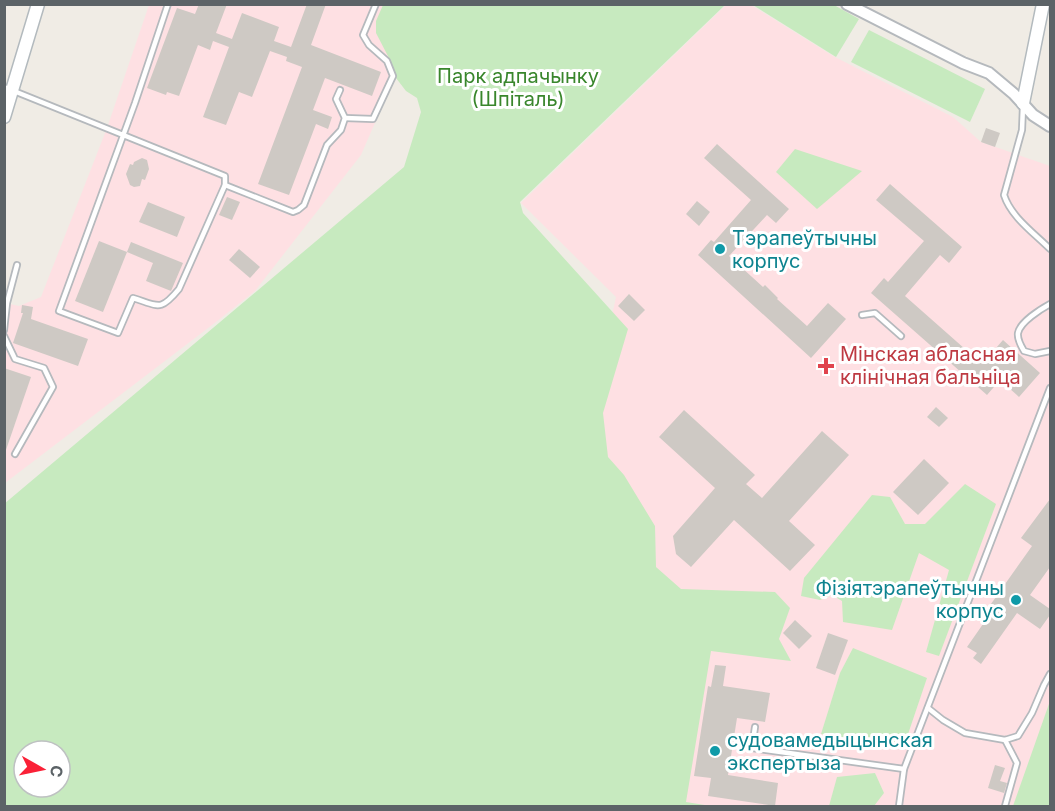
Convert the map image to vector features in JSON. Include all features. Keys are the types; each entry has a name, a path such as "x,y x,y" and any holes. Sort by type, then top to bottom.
{"main road":[{"path":"4,117 8,89 38,4"},
{"path":"1023,103 1043,4"}],"street":[{"path":"847,4 963,63 988,73 1023,103 1033,115 1050,126"}],"lane":[{"path":"8,89 122,134 225,176 225,185 179,290 168,303 159,306 133,298 118,333 58,311 122,134 168,4"},
{"path":"345,118 373,120 393,76 387,61 369,45 363,35 376,4"},
{"path":"225,185 293,212 298,210 304,205 327,145 341,130 345,118 336,99 340,90"},
{"path":"1023,103 1022,130 1004,195 1013,213 1050,249"},
{"path":"4,330 7,303 17,265"},
{"path":"4,282 12,284"},
{"path":"1050,304 1024,323 1018,332 1019,343 1024,351 1035,354 1050,351"},
{"path":"862,315 875,313 901,336"},
{"path":"4,336 15,359 44,368 53,387 15,454"},
{"path":"899,807 904,769 1050,388"},
{"path":"928,708 965,734 1005,740 1018,736 1032,713 1050,674"},
{"path":"755,727 752,748 904,769"},
{"path":"1005,740 1017,763 1005,807"}],"shaded area":[{"path":"149,5 386,5 401,63 361,155 255,291 5,483 5,303 19,306 41,297 107,128"},
{"name":"Мінская абласная клінічная бальніца","path":"726,5 751,5 833,56 953,117 981,142 1050,166 1050,806 680,806 586,436 616,297 521,203"}],"green space":[{"name":"Парк адпачынку (Шпіталь)","path":"383,5 725,5 520,202 523,213 628,329 603,413 608,457 624,475 655,526 656,567 681,589 775,592 790,608 779,639 791,661 711,651 686,802 711,806 5,806 4,504 404,167 421,112 417,98 406,91 396,78 390,60 376,33 376,21"},
{"path":"753,5 834,5 859,19 836,57"},
{"path":"869,30 985,89 970,122 851,62"},
{"path":"795,149 862,171 817,209 776,172"},
{"path":"965,484 996,504 939,656 926,652 949,570 919,553 892,630 843,622 842,601 832,595 820,600 801,596 804,578 872,495 890,497 905,524 925,524"},
{"path":"853,648 927,678 904,746 821,734 840,673"},
{"path":"1050,701 1050,806 1013,806"},
{"path":"875,773 884,793 874,806 829,806 837,777"}],"building":[{"path":"199,4 227,4 216,33 232,39 242,13 279,27 274,41 291,47 307,4 326,4 311,45 381,72 372,96 325,78 313,110 332,117 328,129 316,124 289,195 258,184 302,67 286,61 287,57 270,51 252,97 239,92 226,125 203,117 229,47 213,41 210,50 198,45 179,96 167,92 166,95 147,88 177,8 195,14"},
{"path":"986,128 1000,133 995,147 981,142"},
{"name":"Тэрапеўтычны корпус","path":"717,144 789,209 776,223 767,215 729,256 763,287 765,285 807,326 828,303 846,319 811,358 698,255 711,240 714,242 751,200 704,158"},
{"path":"142,158 147,160 149,169 140,186 134,187 130,185 126,174 130,164 133,165"},
{"path":"890,184 962,247 949,263 940,255 905,296 982,364 1003,340 1040,373 1019,397 1000,380 987,395 871,293 884,278 888,282 924,241 876,200"},
{"path":"227,197 240,202 232,220 219,215"},
{"path":"697,201 710,212 699,226 686,214"},
{"path":"148,202 185,217 177,237 139,222"},
{"path":"99,241 127,252 103,312 75,301"},
{"path":"131,242 183,263 171,291 146,281 153,263 127,252"},
{"path":"239,249 260,267 250,278 229,260"},
{"path":"629,294 645,310 634,321 618,306"},
{"path":"22,305 33,307 31,319 88,339 78,366 13,343 23,313 21,313"},
{"path":"4,368 31,377 6,450 4,450"},
{"path":"936,407 948,418 939,427 927,417"},
{"path":"684,410 755,475 746,484 762,498 822,431 849,455 789,521 815,545 790,571 734,520 691,567 676,554 673,536 715,488 659,437"},
{"path":"924,459 949,483 918,515 893,492"},
{"name":"Фізіятэрапеўтычны корпус","path":"1050,499 1050,567 1030,595 1050,609 1050,615 1040,629 1017,613 981,664 973,658 977,653 967,647 990,614 986,611 1032,546 1021,538"},
{"path":"795,620 812,636 799,649 783,633"},
{"path":"828,633 848,640 835,675 816,668"},
{"path":"715,665 726,666 723,686 770,693 765,722 737,718 728,775 778,783 775,806 708,796 711,778 694,776 708,686 711,687"},
{"path":"995,765 1005,768 1000,781 1007,783 1004,793 988,788"}],"place":[{"name":"Тэрапеўтычны корпус","path":"720,249"},
{"name":"Мінская абласная клінічная бальніца","path":"826,366"},
{"name":"Фізіятэрапеўтычны корпус","path":"1016,600"},
{"name":"судовамедыцынская экспертыза","path":"715,751"}]}
